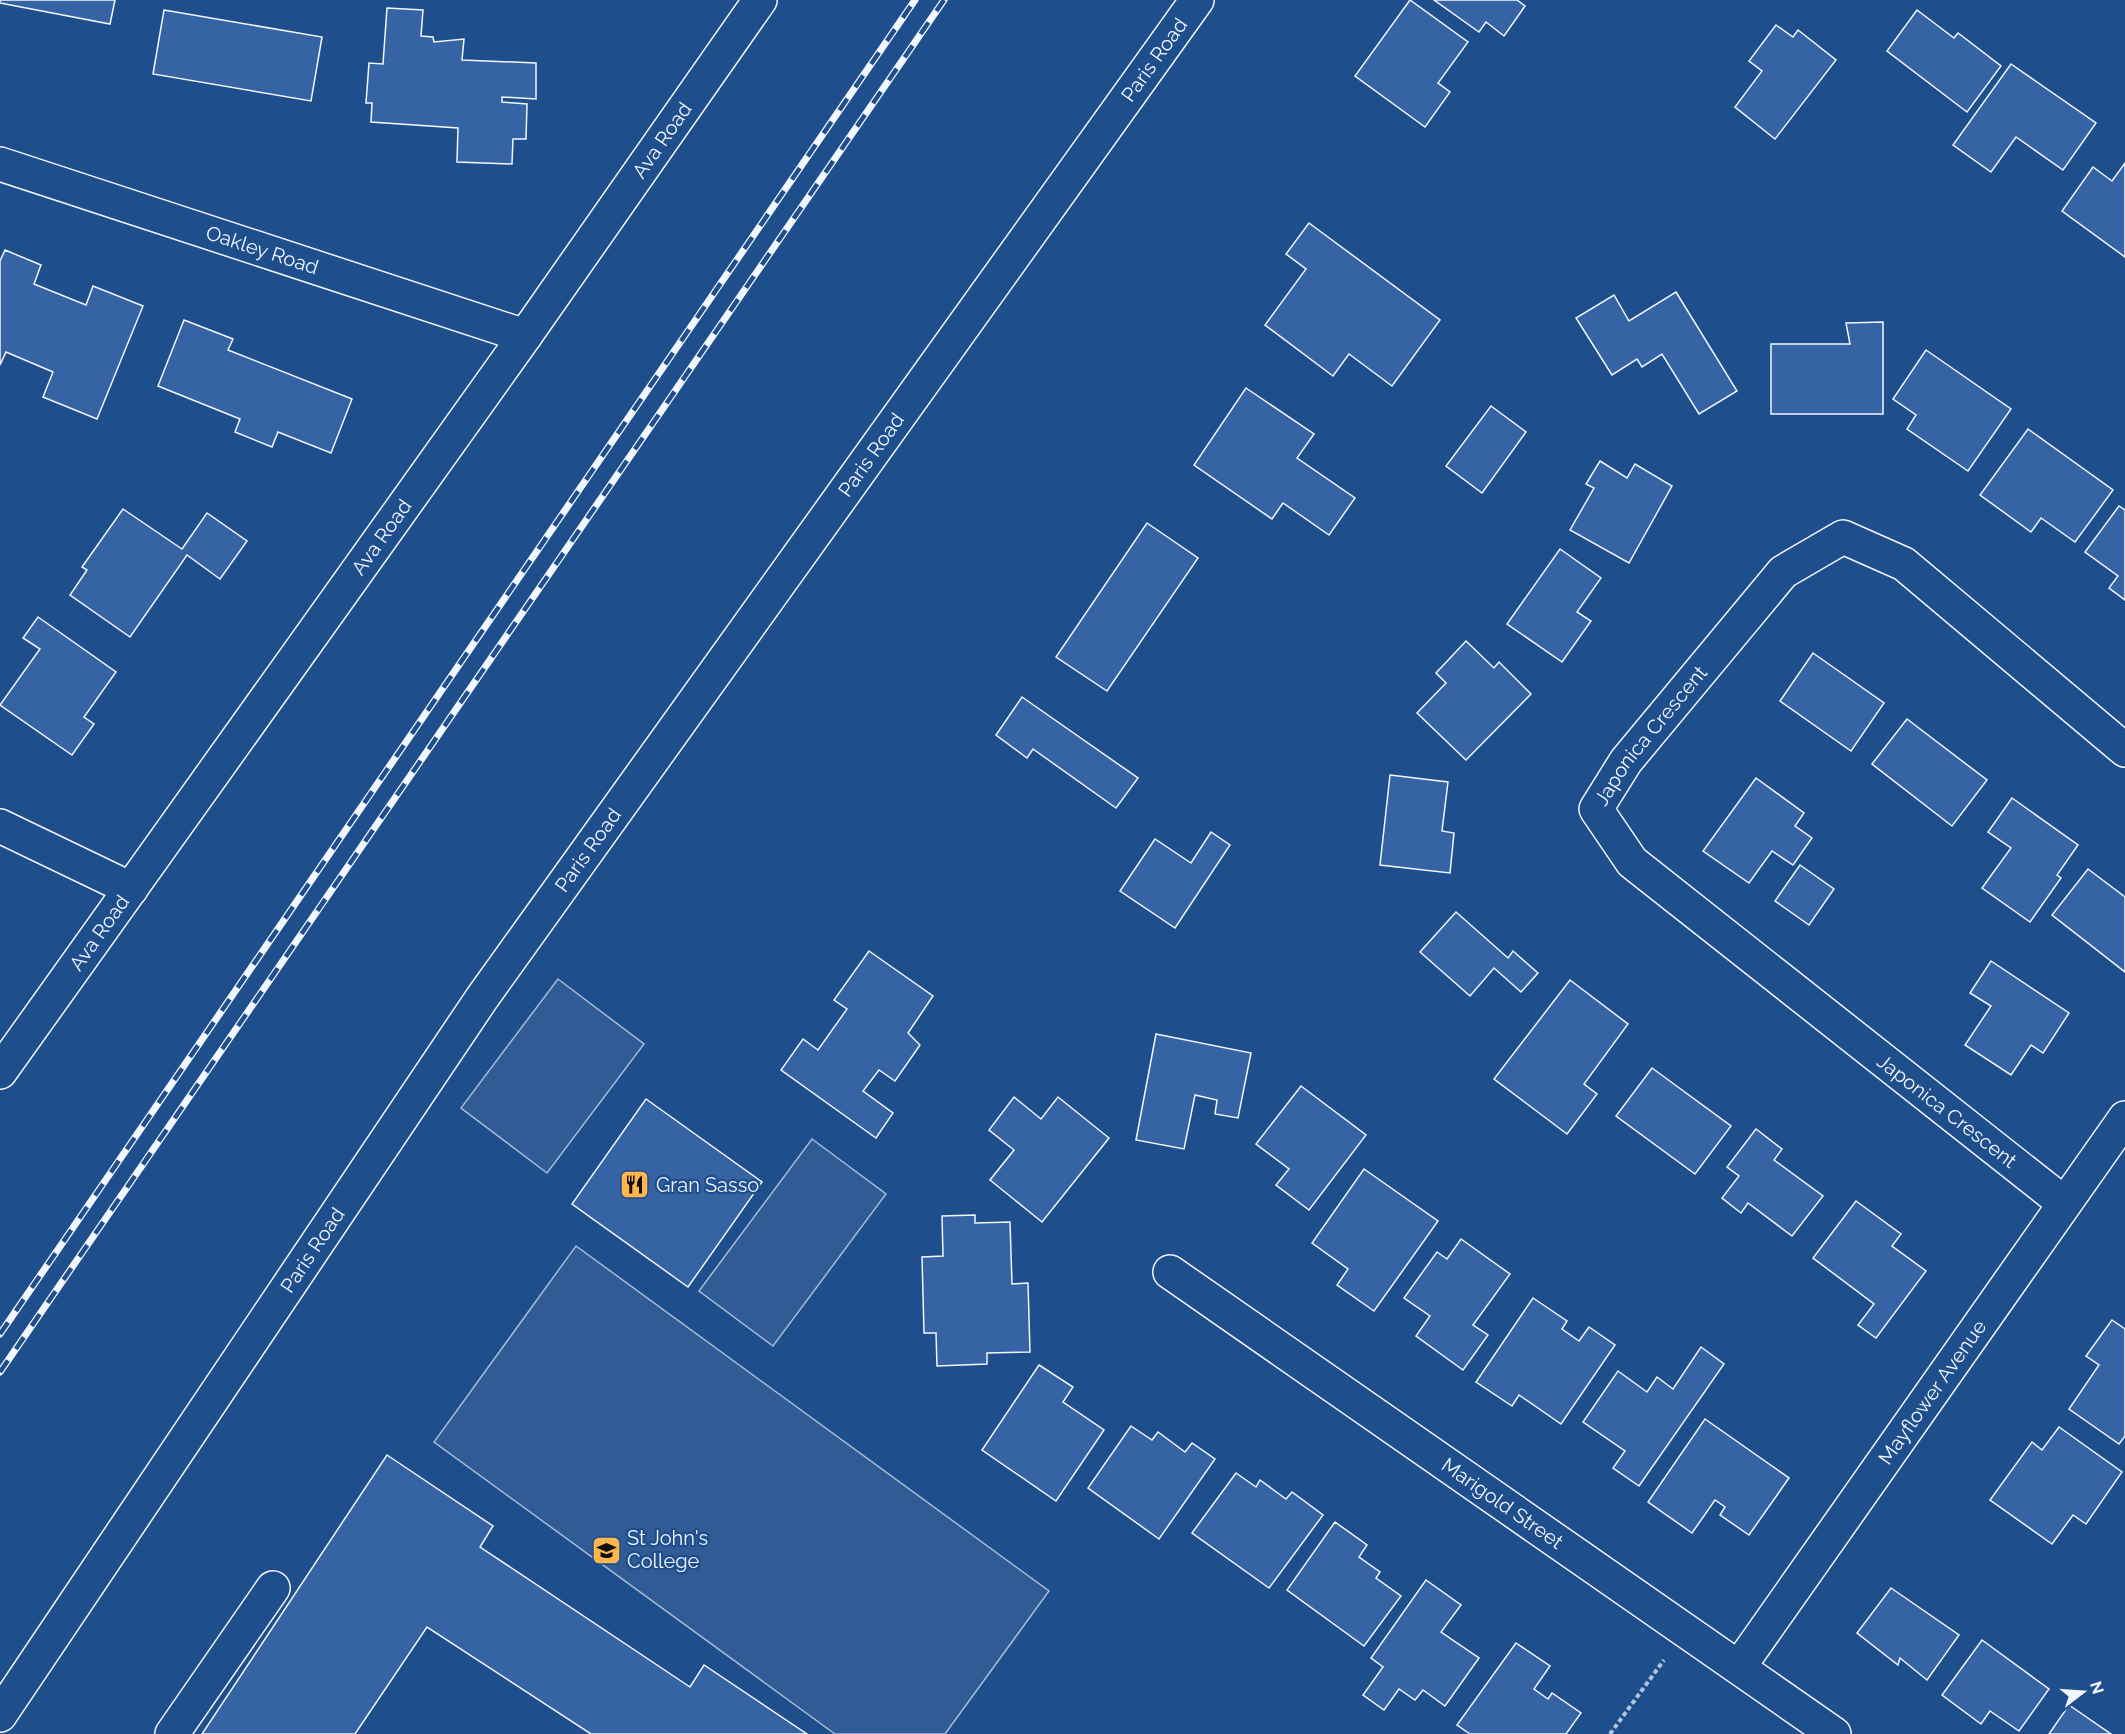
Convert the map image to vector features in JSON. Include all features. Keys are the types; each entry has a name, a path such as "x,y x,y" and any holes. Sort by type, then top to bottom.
{"street":[{"name":"Ava Road","path":"0,1072 525,336 760,0"},
{"name":"Paris Road","path":"0,1715 482,998 1197,0"},
{"name":"Oakley Road","path":"0,164 525,336"},
{"name":"Japonica Crescent","path":"2064,1203 1632,862 1596,809 1626,761 1783,572 1843,537 1904,564 2125,750"},
{"path":"0,826 131,889"},
{"name":"Mayflower Avenue","path":"1739,1667 2125,1118"},
{"name":"Marigold Street","path":"1170,1272 1834,1734"},
{"path":"172,1734 273,1588"}],"path":[{"path":"1611,1734 1686,1630"}],"shaded area":[{"path":"558,979 644,1044 547,1173 461,1108"},
{"path":"812,1139 886,1194 773,1346 699,1291"},
{"path":"576,1246 1049,1591 945,1734 835,1734 434,1442"}],"building":[{"path":"0,0 115,0 110,24 0,3"},
{"path":"1410,0 1468,42 1438,83 1450,92 1425,127 1355,76"},
{"path":"1434,0 1517,0 1525,6 1504,36 1486,22 1479,32"},
{"path":"387,8 423,10 421,36 433,37 434,42 464,39 462,60 536,63 536,99 502,97 502,102 527,104 526,139 513,139 512,164 457,162 458,128 371,122 372,103 366,103 369,63 383,64"},
{"path":"164,10 322,37 311,101 153,74"},
{"path":"1917,10 1954,38 1958,33 2001,66 1967,112 1887,51"},
{"path":"1776,25 1793,37 1798,30 1836,60 1775,139 1735,107 1762,71 1749,61"},
{"path":"2011,64 2096,123 2063,170 2016,137 1991,172 1953,145"},
{"path":"2125,163 2125,257 2062,211 2093,167 2112,181"},
{"path":"1309,223 1440,320 1392,386 1349,354 1333,376 1265,325 1306,269 1286,254"},
{"path":"5,250 41,265 34,284 86,305 93,286 143,306 97,419 43,397 53,372 6,352 0,365 0,261"},
{"path":"1676,292 1737,391 1699,414 1662,354 1642,367 1637,359 1612,375 1576,318 1614,295 1629,321"},
{"path":"184,320 233,339 228,350 352,399 331,453 278,432 272,447 235,432 240,419 158,386"},
{"path":"1883,322 1883,414 1771,414 1771,344 1850,344 1846,323"},
{"path":"1926,350 2011,409 1968,471 1907,429 1916,415 1893,399"},
{"path":"1246,388 1314,434 1297,458 1355,498 1329,535 1283,503 1272,519 1194,465"},
{"path":"1491,406 1526,432 1482,493 1446,466"},
{"path":"2028,429 2113,490 2075,542 2041,518 2031,532 1980,495"},
{"path":"1600,461 1627,478 1635,464 1672,486 1629,563 1570,530 1594,488 1586,484"},
{"path":"2119,506 2125,510 2125,600 2109,588 2118,576 2085,552"},
{"path":"123,509 182,549 207,513 247,541 220,579 187,555 130,637 70,595 87,570 82,567"},
{"path":"1147,523 1198,558 1107,691 1056,657"},
{"path":"1560,549 1601,578 1577,612 1591,621 1562,662 1507,624"},
{"path":"38,617 116,672 84,717 94,724 72,755 0,705 40,649 23,638"},
{"path":"1466,641 1494,668 1499,662 1531,694 1466,760 1417,713 1446,683 1436,673"},
{"path":"1813,653 1884,703 1851,751 1780,701"},
{"path":"1022,697 1138,778 1116,808 1033,749 1027,758 996,735"},
{"path":"1907,719 1987,780 1952,826 1872,764"},
{"path":"1390,775 1448,782 1442,831 1454,833 1450,873 1380,865"},
{"path":"1756,778 1804,813 1795,826 1812,838 1793,865 1772,851 1749,883 1703,851"},
{"path":"2012,798 2078,845 2057,875 2061,878 2030,922 1982,888 2011,848 1988,832"},
{"path":"1211,832 1230,845 1175,928 1120,891 1155,839 1191,863"},
{"path":"1800,865 1834,889 1809,925 1775,901"},
{"path":"2088,869 2125,897 2125,972 2052,915"},
{"path":"1456,912 1508,958 1513,951 1538,973 1521,992 1494,968 1470,996 1420,952"},
{"path":"869,951 933,996 908,1033 920,1045 895,1081 879,1070 863,1091 893,1113 876,1138 781,1070 803,1039 818,1050 847,1009 834,1000"},
{"path":"1991,961 2069,1013 2043,1053 2031,1045 2011,1075 1965,1045 1991,1006 1970,993"},
{"path":"1570,980 1628,1024 1584,1084 1597,1094 1567,1134 1494,1079"},
{"path":"1156,1034 1251,1053 1238,1118 1215,1114 1217,1100 1195,1095 1184,1149 1136,1140"},
{"path":"1652,1068 1731,1126 1695,1174 1616,1116"},
{"path":"1301,1086 1366,1135 1309,1210 1276,1185 1289,1169 1256,1144"},
{"path":"1014,1097 1041,1119 1058,1097 1109,1138 1042,1222 990,1180 1014,1150 989,1130"},
{"path":"646,1099 762,1182 688,1287 572,1204"},
{"path":"1756,1129 1782,1149 1774,1160 1823,1196 1792,1236 1748,1203 1741,1213 1722,1198 1739,1176 1727,1167"},
{"path":"1364,1169 1438,1221 1374,1311 1337,1285 1348,1269 1312,1243"},
{"path":"1856,1201 1901,1234 1892,1246 1926,1271 1876,1338 1858,1325 1874,1304 1813,1258"},
{"path":"975,1215 975,1223 1010,1222 1012,1284 1028,1283 1030,1352 987,1353 987,1364 937,1366 936,1333 924,1333 922,1257 943,1256 942,1216"},
{"path":"1461,1239 1510,1274 1473,1325 1488,1335 1463,1370 1416,1336 1430,1316 1404,1298 1437,1252 1447,1259"},
{"path":"1533,1298 1567,1321 1562,1329 1579,1341 1589,1327 1615,1345 1561,1424 1519,1395 1512,1406 1476,1382"},
{"path":"2112,1320 2125,1329 2125,1436 2119,1444 2069,1409 2099,1365 2086,1356"},
{"path":"1701,1347 1724,1364 1639,1486 1613,1468 1625,1451 1583,1422 1618,1371 1647,1392 1657,1377 1673,1389"},
{"path":"1039,1365 1073,1387 1063,1402 1104,1430 1056,1501 982,1450"},
{"path":"1705,1419 1789,1478 1749,1535 1720,1515 1725,1507 1715,1500 1692,1533 1648,1502"},
{"path":"1131,1426 1152,1440 1158,1432 1185,1452 1192,1443 1215,1459 1159,1539 1088,1488"},
{"path":"2059,1427 2122,1472 2086,1524 2073,1515 2052,1544 1990,1500 2032,1442 2042,1450"},
{"path":"387,1455 493,1526 480,1547 690,1687 704,1665 807,1734 591,1734 427,1627 355,1734 202,1734"},
{"path":"1236,1473 1256,1487 1260,1480 1286,1499 1292,1492 1323,1515 1269,1588 1192,1533"},
{"path":"1335,1522 1367,1545 1359,1557 1380,1572 1376,1578 1401,1596 1364,1646 1287,1590"},
{"path":"1426,1580 1461,1605 1441,1632 1479,1658 1445,1706 1423,1690 1415,1700 1399,1689 1384,1710 1363,1695 1383,1667 1371,1658"},
{"path":"1891,1588 1959,1635 1927,1680 1900,1658 1898,1665 1857,1633"},
{"path":"1982,1640 2049,1689 2019,1731 1990,1711 1981,1724 1942,1695"},
{"path":"1516,1643 1550,1666 1534,1689 1548,1699 1552,1693 1581,1713 1566,1734 1470,1734 1457,1725"},
{"path":"2069,1705 2111,1734 2049,1734"}],"railway":[{"path":"0,1334 915,0"},
{"path":"0,1372 944,0"}],"place":[{"name":"Gran Sasso","path":"635,1185"},
{"name":"St John's College","path":"606,1550"}]}
